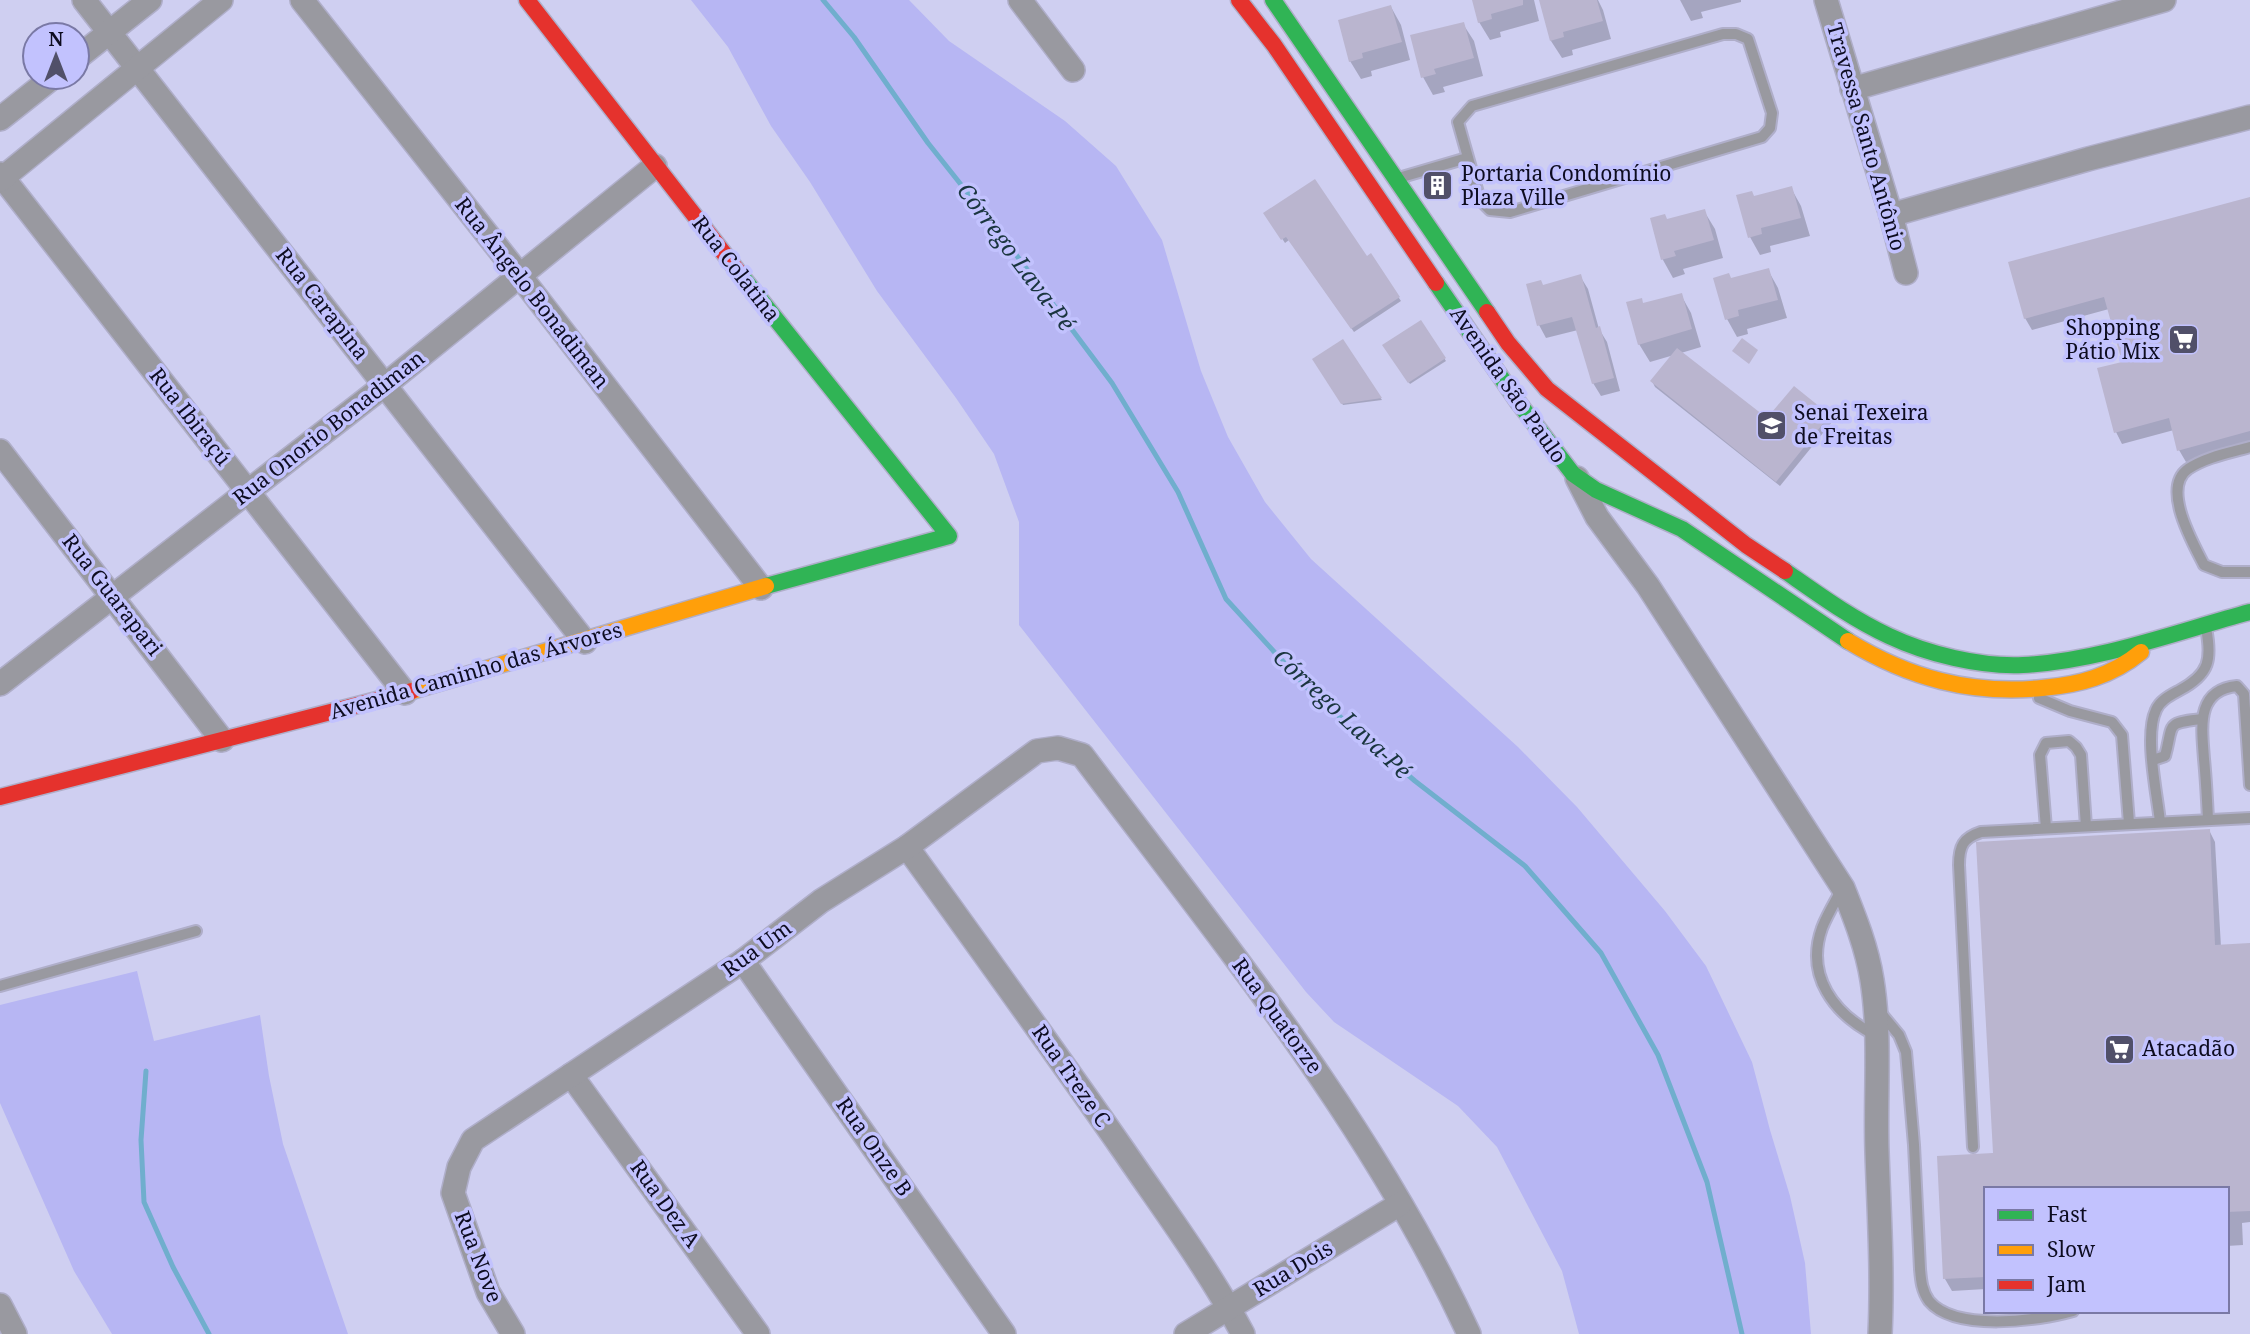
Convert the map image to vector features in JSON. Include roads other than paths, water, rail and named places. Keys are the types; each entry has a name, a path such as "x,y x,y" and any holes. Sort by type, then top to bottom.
{"street":[{"name":"Rua Carapina","path":"84,0 585,642"},
{"path":"91,47 150,0"},
{"path":"1,177 221,0"},
{"name":"Rua Ângelo Bonadiman","path":"302,0 761,588"},
{"name":"Rua Colatina","path":"527,0 655,166 949,536"},
{"path":"1020,0 1073,70"},
{"name":"Avenida São Paulo","path":"1239,0 1275,45 1484,356 1561,461 1580,471 1600,492 1680,528 1833,633 1875,656 1924,676 1975,689 2020,691 2065,687 2101,678 2132,661 2155,639"},
{"name":"Avenida São Paulo","path":"1273,0 1508,343 1547,389 1746,545 1844,611 1888,636 1932,653 2021,665 2087,657 2250,612"},
{"name":"Travessa Santo Antônio","path":"1826,0 1906,273"},
{"path":"1852,89 2164,0"},
{"path":"0,119 35,91"},
{"path":"1891,215 2088,159 2250,117"},
{"name":"Rua Onorio Bonadiman","path":"0,684 384,385 655,166"},
{"name":"Rua Ibiraçú","path":"1,177 405,693"},
{"path":"1597,450 1612,442"},
{"name":"Rua Guarapari","path":"0,451 222,740"},
{"path":"1622,551 1622,534 1632,505 1648,480 1648,466"},
{"path":"1580,471 1597,517 1648,586 1843,888 1859,928 1872,977 1875,1007 1877,1162 1883,1278 1880,1334"},
{"name":"Avenida Caminho das Árvores","path":"0,797 405,693 761,588 949,536"},
{"name":"Rua Quatorze","path":"1037,751 1058,748 1082,755 1245,972 1323,1081 1400,1204 1444,1279 1469,1334"},
{"name":"Rua Um","path":"473,1140 743,961 821,901 907,847 1037,751"},
{"name":"Rua Treze C","path":"907,847 1178,1229 1230,1308 1243,1334"},
{"name":"Rua Onze B","path":"743,961 1004,1334"},
{"name":"Rua Dez A","path":"571,1075 758,1334"},
{"name":"Rua Nove","path":"473,1140 459,1167 453,1193 488,1292 513,1334"},
{"name":"Rua Dois","path":"1186,1334 1400,1204"},
{"path":"0,1305 15,1334"}],"lane":[{"path":"1723,34 1736,34 1748,39 1772,113 1770,128 1762,137 1510,212 1490,211 1480,200 1467,159 1458,122 1472,106 1723,34"},
{"path":"1398,179 1467,159"},
{"path":"2250,447 2211,458 2187,470 2179,479 2178,493 2180,512 2204,565 2222,572 2250,572"},
{"path":"2160,822 2151,723 2157,707 2169,695 2184,688 2209,665 2210,649 2206,625"},
{"path":"2208,819 2202,719 2213,695 2225,687 2237,686 2244,694 2250,785"},
{"path":"2020,691 2070,711 2112,722 2123,735 2129,823"},
{"path":"2153,760 2165,756 2170,728 2177,722 2202,719"},
{"path":"2046,828 2040,755 2046,743 2069,741 2081,755 2087,826"},
{"path":"1973,1147 1959,851 1963,841 1970,835 1981,832 2250,818"},
{"path":"1843,888 1822,930 1817,948 1820,972 1825,991 1839,1010 1875,1035"},
{"path":"0,986 196,932"},
{"path":"1875,1007 1899,1035 1906,1052 1914,1132 1920,1269 1922,1288 1929,1300 1943,1312 1964,1319 2032,1319 2063,1313"}],"waterway":[{"name":"Córrego Lava-Pé","path":"823,0 854,37 928,143 1112,383 1178,492 1226,599 1310,691 1415,781 1525,866 1601,953 1658,1055 1707,1182 1742,1334"},
{"path":"146,1071 141,1140 144,1202 173,1267 209,1334"}],"place":[{"name":"Portaria Condomínio Plaza Ville","path":"1438,186"},
{"name":"Shopping Pátio Mix","path":"2183,340"},
{"name":"Senai Texeira de Freitas","path":"1771,425"},
{"name":"Atacadão","path":"2119,1049"}]}
